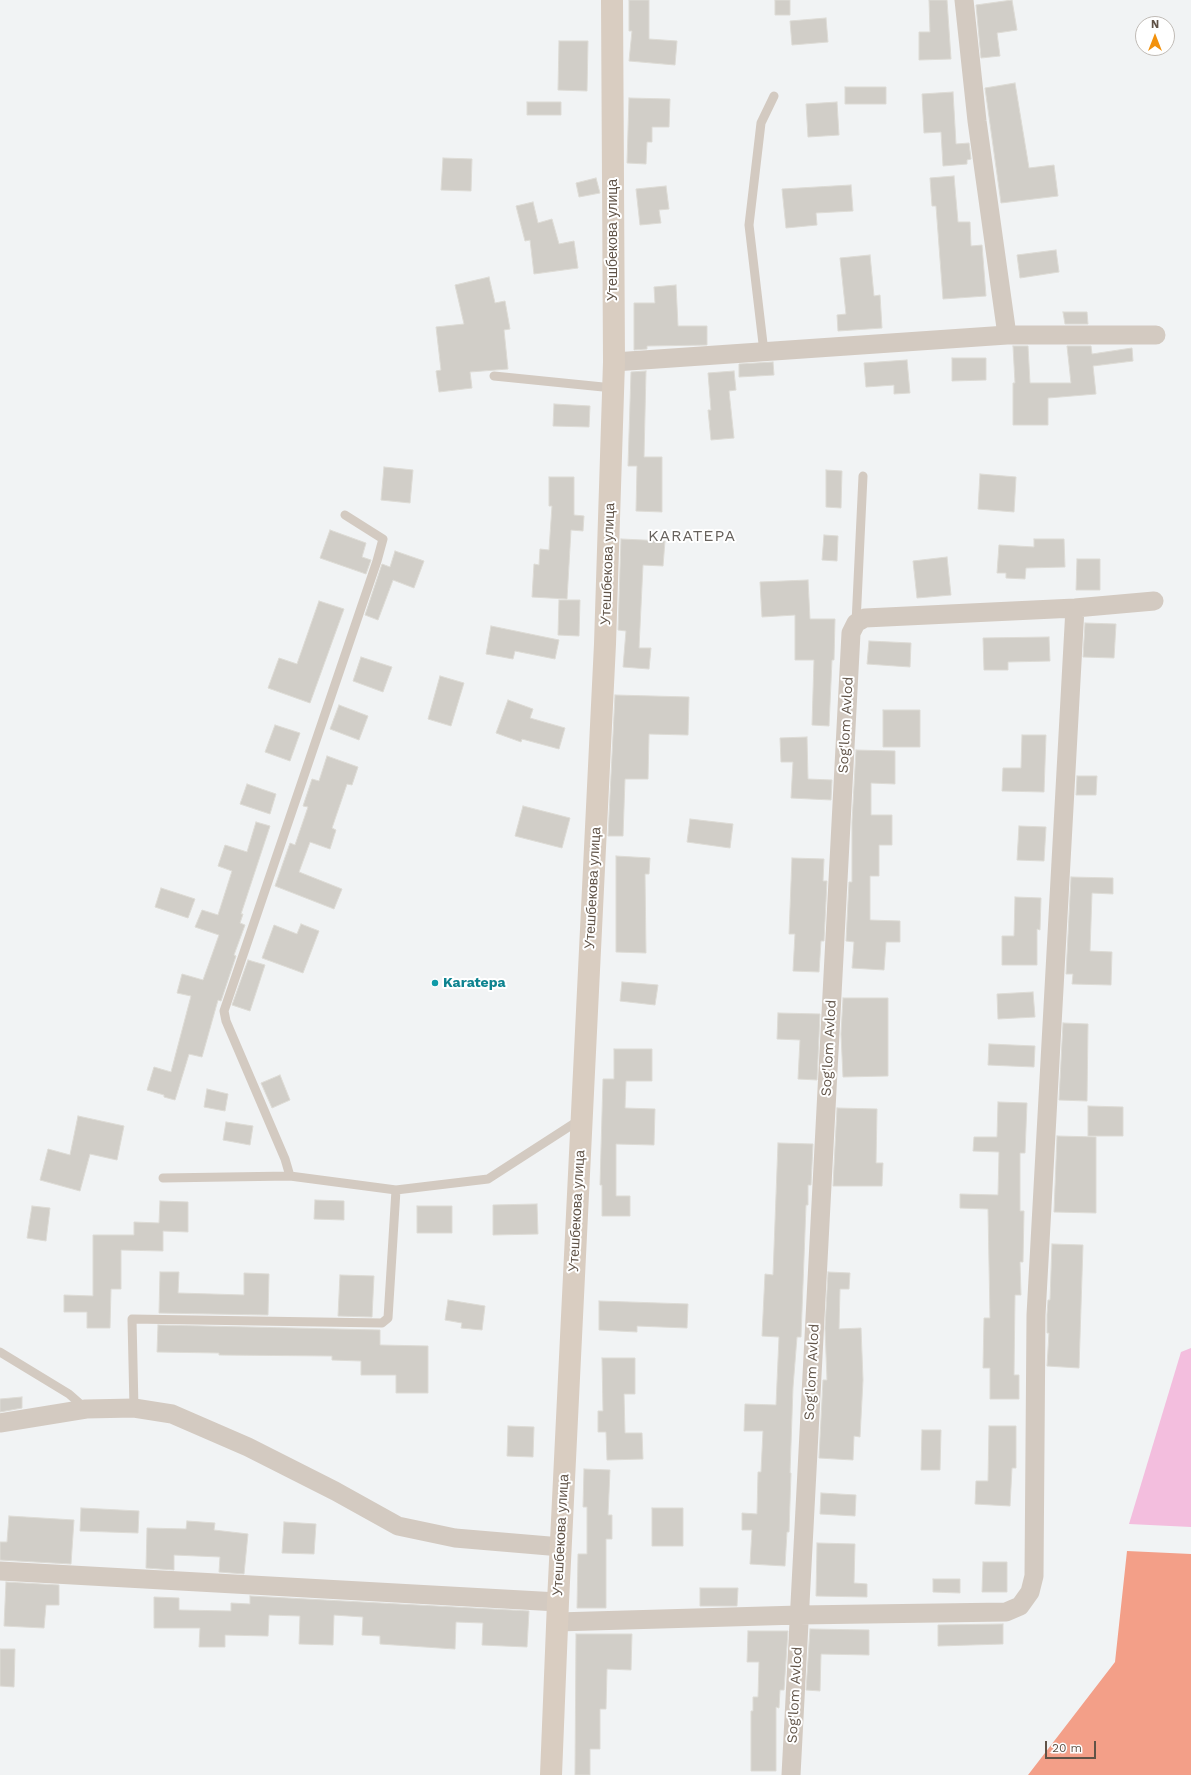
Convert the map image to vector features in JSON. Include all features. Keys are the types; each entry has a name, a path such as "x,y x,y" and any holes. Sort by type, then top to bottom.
{"main road":[{"name":"Утешбекова улица","path":"552,1775 558,1612 605,644 614,362 612,0"}],"street":[{"path":"964,0 977,121 1007,335"},
{"path":"614,362 1007,335 1156,335"},
{"path":"856,623 865,618 1075,608 1154,601"},
{"path":"0,1571 558,1612 799,1615 1006,1612 1020,1606 1030,1592 1034,1576 1036,1315 1075,608"},
{"name":"Sog'lom Avlod","path":"791,1775 851,633 856,623"},
{"path":"0,1423 86,1409 134,1408 172,1414 248,1447 335,1491 398,1526 455,1538 561,1548"}],"lane":[{"path":"764,352 749,225 761,123 774,96"},
{"path":"494,376 613,388"},
{"path":"856,623 863,476"},
{"path":"290,1176 285,1159 226,1021 224,1011 377,561 383,539 345,515"},
{"path":"163,1178 290,1176 396,1190 488,1179 582,1118"},
{"path":"134,1408 132,1319 382,1323 388,1318 396,1190"},
{"path":"0,1352 68,1394 86,1409"}],"shaded area":[{"path":"1191,1348 1191,1527 1129,1524 1181,1352"},
{"path":"1127,1551 1191,1554 1191,1775 1028,1775 1115,1662"}],"building":[{"path":"629,0 649,0 649,39 677,41 675,65 629,61 632,31 629,31"},
{"path":"775,0 790,0 790,15 775,15"},
{"path":"929,0 947,0 951,59 919,60 919,32 930,32"},
{"path":"1012,0 1017,30 997,33 1000,56 981,58 976,5"},
{"path":"826,18 828,42 792,45 790,21"},
{"path":"559,41 588,41 587,91 558,90"},
{"path":"1015,83 1029,168 1054,165 1058,196 1001,203 985,88"},
{"path":"845,87 886,87 886,104 845,104"},
{"path":"953,92 956,144 969,143 971,159 967,160 967,164 943,166 941,132 924,133 922,94"},
{"path":"629,98 670,99 669,127 652,127 652,142 647,142 646,164 627,163"},
{"path":"527,102 561,102 561,115 527,115"},
{"path":"837,102 839,135 808,137 806,104"},
{"path":"443,158 472,159 471,191 441,190"},
{"path":"954,176 958,222 970,222 971,246 982,245 986,296 943,299 936,206 932,206 930,178"},
{"path":"596,178 600,193 579,197 576,183"},
{"path":"851,185 853,211 816,213 817,225 786,228 782,189"},
{"path":"666,186 669,209 659,210 661,223 640,225 636,189"},
{"path":"533,202 538,223 552,219 559,244 574,241 578,268 534,274 530,240 525,241 516,206"},
{"path":"1056,250 1059,272 1020,278 1017,255"},
{"path":"870,255 874,296 880,295 882,328 838,331 837,315 846,314 840,258"},
{"path":"489,277 495,303 505,301 510,329 504,330 508,369 470,372 472,388 439,392 436,371 441,370 436,327 464,324 455,285"},
{"path":"676,285 678,326 707,326 707,345 647,346 647,349 634,350 634,303 655,303 654,287"},
{"path":"1063,312 1087,312 1088,324 1065,324"},
{"path":"1013,346 1028,346 1030,383 1071,383 1067,346 1091,346 1092,354 1132,348 1133,361 1093,366 1096,394 1048,398 1048,425 1013,425 1013,383 1015,383"},
{"path":"952,358 986,358 986,380 952,381"},
{"path":"907,360 910,393 894,394 894,385 866,387 864,363"},
{"path":"773,362 774,375 739,377 739,364"},
{"path":"646,371 644,457 662,457 662,512 636,511 637,466 628,466 631,372"},
{"path":"734,371 736,390 729,391 734,438 711,440 708,410 711,410 708,373"},
{"path":"554,404 590,406 589,427 553,426"},
{"path":"384,467 413,470 410,503 381,500"},
{"path":"826,470 842,471 841,508 826,507"},
{"path":"980,474 1016,477 1014,512 978,509"},
{"path":"549,477 574,477 574,515 584,516 583,531 571,530 567,599 532,597 534,564 539,565 540,549 549,550 552,506 549,506"},
{"path":"330,530 366,543 362,557 371,560 366,574 320,558"},
{"path":"824,535 838,536 837,561 822,560"},
{"path":"621,539 665,541 663,566 643,565 639,648 651,648 649,669 623,667 626,631 618,630"},
{"path":"1034,539 1064,539 1065,567 1026,568 1025,579 1006,578 1006,573 997,573 999,545 1034,547"},
{"path":"395,551 424,561 414,588 393,580 378,620 365,615 382,564 390,567"},
{"path":"947,557 951,595 917,598 913,561"},
{"path":"1077,559 1100,559 1100,590 1076,590"},
{"path":"808,580 810,619 835,619 834,660 832,660 829,726 812,725 814,660 795,660 795,615 762,617 760,582"},
{"path":"559,600 580,600 579,636 558,635"},
{"path":"319,601 344,609 310,703 268,688 279,658 297,664"},
{"path":"1085,623 1116,624 1114,658 1083,657"},
{"path":"491,626 559,640 555,659 515,651 513,659 486,654"},
{"path":"1049,637 1050,661 1008,662 1008,670 984,670 983,638"},
{"path":"869,641 911,643 910,667 867,664"},
{"path":"361,657 392,667 383,692 353,681"},
{"path":"440,676 464,683 451,726 428,719"},
{"path":"615,695 689,697 688,735 649,734 648,779 625,779 623,836 608,836"},
{"path":"508,700 533,709 530,718 565,728 559,749 522,739 521,742 496,733"},
{"path":"339,705 368,716 359,740 330,729"},
{"path":"883,710 920,710 920,747 883,747"},
{"path":"275,725 300,733 290,761 265,752"},
{"path":"1022,735 1046,735 1044,792 1002,791 1003,768 1021,768"},
{"path":"807,737 808,779 832,780 831,800 791,798 793,762 781,762 780,738"},
{"path":"856,750 895,751 895,784 871,783 871,815 892,815 892,845 879,845 879,876 870,876 870,920 900,921 900,942 886,942 884,970 852,968 854,942 846,941 849,882 852,882 852,822"},
{"path":"327,756 358,767 352,785 347,784 332,828 336,830 330,849 310,842 299,872 342,889 334,909 275,886 290,843 295,845 308,807 303,806 312,779 319,781"},
{"path":"1077,776 1097,776 1096,795 1076,795"},
{"path":"247,784 276,794 270,814 240,804"},
{"path":"523,806 570,818 562,848 515,836"},
{"path":"690,819 733,824 730,848 687,842"},
{"path":"256,822 270,826 241,914 243,914 240,923 245,925 234,955 236,956 221,1001 218,1000 202,1057 189,1054 175,1100 164,1097 164,1095 147,1090 154,1067 171,1072 191,996 177,993 182,974 203,980 219,935 195,927 202,910 218,915 232,871 218,866 225,845 247,852"},
{"path":"1019,826 1046,827 1044,861 1017,860"},
{"path":"616,856 650,858 649,874 645,874 646,953 616,952"},
{"path":"792,858 824,859 823,881 827,881 824,941 821,941 819,972 793,971 795,934 789,934"},
{"path":"1071,877 1113,878 1113,894 1092,893 1090,951 1112,952 1111,985 1072,984 1073,974 1066,974"},
{"path":"161,888 195,899 188,918 155,907"},
{"path":"1015,897 1041,898 1040,930 1037,929 1037,965 1002,965 1002,936 1014,936"},
{"path":"301,924 319,931 303,973 262,958 274,925 297,934"},
{"path":"248,960 265,965 250,1011 232,1005"},
{"path":"622,982 658,985 655,1005 620,1001"},
{"path":"1033,992 1035,1017 998,1019 997,994"},
{"path":"843,998 888,998 888,1076 843,1077 841,1034"},
{"path":"778,1013 820,1014 817,1080 798,1079 800,1040 777,1039"},
{"path":"1063,1023 1088,1024 1087,1101 1059,1100"},
{"path":"989,1044 1035,1046 1034,1067 988,1065"},
{"path":"614,1049 652,1049 652,1081 626,1081 625,1108 655,1109 654,1145 616,1144 616,1196 630,1196 630,1216 602,1216 602,1185 600,1185 603,1079 614,1079"},
{"path":"280,1075 290,1100 272,1108 261,1083"},
{"path":"207,1089 228,1094 225,1111 204,1107"},
{"path":"998,1102 1027,1103 1025,1153 1020,1153 1020,1211 1024,1211 1023,1262 1020,1262 1021,1295 1015,1295 1014,1375 1019,1375 1019,1399 990,1399 990,1368 983,1368 984,1318 990,1318 988,1209 960,1208 960,1194 998,1195 999,1152 973,1151 974,1137 997,1137"},
{"path":"1088,1106 1123,1107 1123,1136 1088,1136"},
{"path":"837,1108 877,1109 876,1163 883,1163 882,1186 833,1186"},
{"path":"78,1116 124,1126 117,1160 90,1154 80,1191 40,1180 48,1149 70,1155"},
{"path":"226,1122 253,1126 250,1145 223,1140"},
{"path":"1057,1136 1096,1137 1096,1213 1054,1212"},
{"path":"778,1143 813,1144 811,1185 808,1185 808,1205 806,1205 801,1337 797,1337 793,1387 789,1532 787,1532 785,1566 750,1564 752,1530 742,1530 742,1513 757,1514 758,1472 761,1472 763,1431 744,1431 745,1404 776,1405 779,1337 762,1336 765,1274 773,1275"},
{"path":"315,1200 344,1201 344,1220 314,1219"},
{"path":"160,1201 188,1202 188,1232 163,1231 163,1251 121,1250 121,1289 111,1289 110,1328 87,1328 87,1312 64,1312 64,1295 93,1296 93,1235 134,1235 134,1222 159,1223"},
{"path":"537,1204 538,1234 493,1235 493,1205"},
{"path":"32,1206 50,1208 46,1241 27,1238"},
{"path":"417,1206 452,1206 452,1233 417,1233"},
{"path":"1052,1244 1083,1245 1079,1368 1047,1366 1049,1333 1047,1333 1047,1315 1048,1300 1050,1300"},
{"path":"160,1272 179,1272 178,1293 244,1295 244,1273 269,1274 268,1315 159,1313"},
{"path":"828,1272 850,1273 849,1289 840,1289 839,1329 861,1328 863,1380 860,1437 854,1436 853,1460 819,1458 823,1380 827,1380 825,1328"},
{"path":"340,1275 374,1276 372,1317 338,1316"},
{"path":"448,1300 485,1306 482,1330 461,1328 462,1323 445,1320"},
{"path":"599,1301 688,1304 687,1328 637,1326 637,1332 599,1330"},
{"path":"158,1325 380,1330 380,1345 428,1346 428,1393 396,1393 396,1375 361,1375 361,1361 332,1360 332,1356 219,1355 219,1353 157,1352"},
{"path":"602,1358 635,1358 635,1394 624,1394 625,1433 642,1433 643,1459 607,1460 606,1432 598,1432 598,1411 603,1411"},
{"path":"22,1397 22,1408 0,1412 0,1399"},
{"path":"508,1426 534,1427 533,1457 507,1456"},
{"path":"989,1426 1016,1426 1016,1468 1012,1468 1010,1506 975,1504 976,1481 988,1481"},
{"path":"922,1430 941,1430 940,1470 921,1470"},
{"path":"584,1469 610,1470 608,1515 612,1515 612,1539 606,1539 606,1608 577,1608 578,1554 587,1554 587,1507 583,1507"},
{"path":"821,1493 856,1495 855,1516 820,1514"},
{"path":"81,1508 139,1511 138,1533 80,1531"},
{"path":"652,1508 683,1508 683,1546 652,1546"},
{"path":"9,1516 74,1520 71,1564 0,1560 0,1542 7,1542"},
{"path":"187,1521 215,1523 214,1530 248,1534 244,1574 219,1572 220,1557 174,1555 174,1570 146,1568 147,1528 186,1529"},
{"path":"284,1522 316,1524 314,1554 282,1553"},
{"path":"817,1543 855,1544 854,1583 867,1584 867,1597 816,1596"},
{"path":"983,1562 1007,1562 1007,1592 982,1592"},
{"path":"933,1579 960,1579 960,1593 933,1592"},
{"path":"6,1582 59,1585 59,1605 46,1605 44,1628 4,1626"},
{"path":"700,1588 738,1588 737,1606 700,1606"},
{"path":"250,1596 529,1611 527,1647 482,1645 483,1623 456,1622 455,1649 380,1644 380,1636 362,1635 363,1617 334,1615 333,1645 299,1644 300,1616 269,1615 268,1636 225,1635 225,1647 199,1647 200,1628 154,1628 154,1597 179,1598 179,1610 231,1611 231,1603 250,1604"},
{"path":"1003,1624 1003,1644 938,1646 938,1625"},
{"path":"810,1629 869,1630 869,1655 821,1654 820,1691 806,1690"},
{"path":"748,1631 788,1631 784,1690 780,1690 779,1708 776,1707 776,1771 751,1771 751,1711 753,1711 753,1697 758,1697 759,1662 747,1662"},
{"path":"576,1634 632,1634 631,1670 607,1669 606,1709 600,1709 600,1749 590,1749 590,1775 575,1775"},
{"path":"0,1649 15,1649 14,1687 0,1686"}],"place":[{"name":"Karatepa","path":"435,983"}],"district":[{"name":"KARATEPA","path":"692,536"}]}
